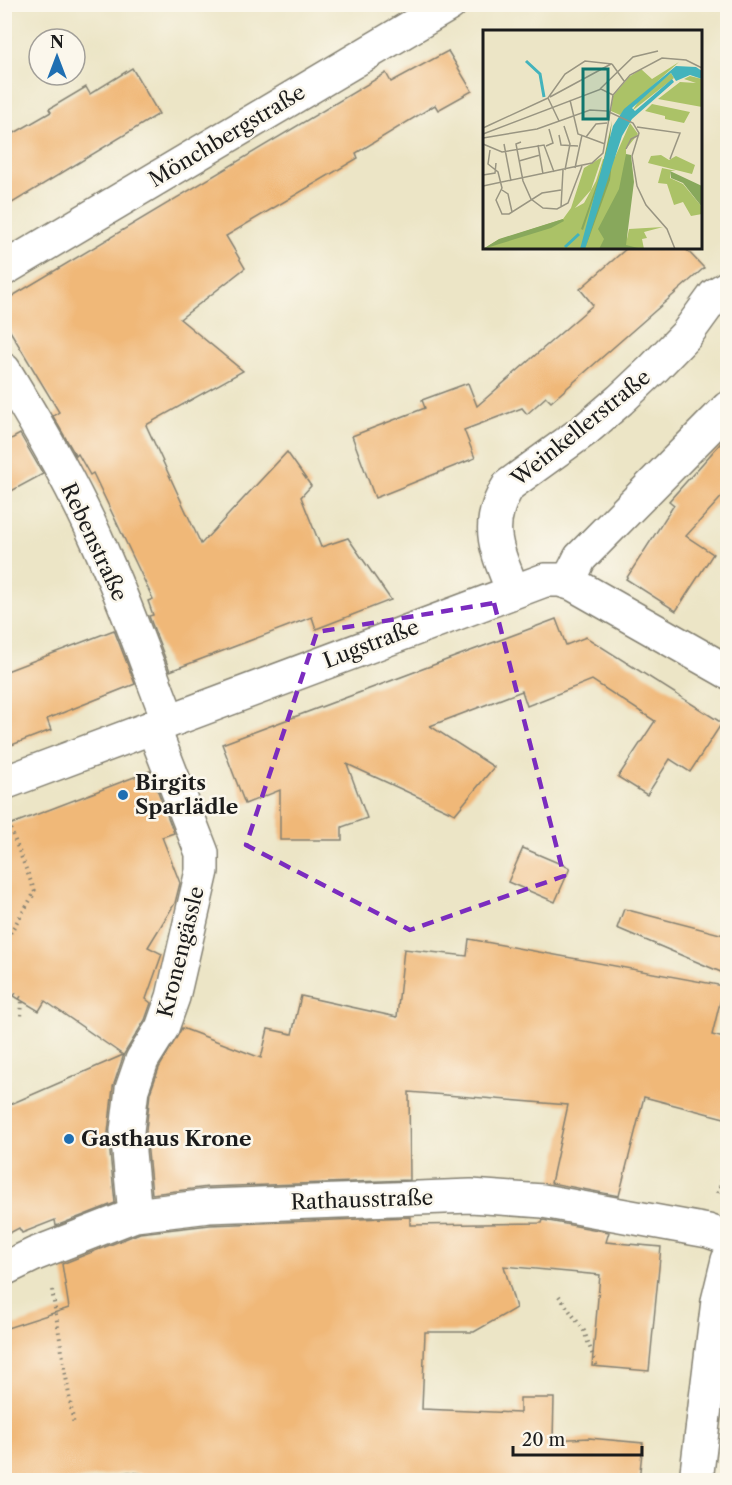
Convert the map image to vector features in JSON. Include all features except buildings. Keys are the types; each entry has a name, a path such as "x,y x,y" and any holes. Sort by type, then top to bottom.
{"street":[{"name":"Mönchbergstraße","path":"4,270 450,4"},
{"name":"Weinkellerstraße","path":"513,591 495,543 493,528 501,498 509,485 585,430 629,392 723,298"},
{"name":"Rebenstraße","path":"4,370 80,504 108,564 161,724"},
{"path":"568,582 580,558 728,408"},
{"name":"Lugstraße","path":"4,783 545,580 568,582 728,672"},
{"name":"Kronengässle","path":"135,1215 127,1131 132,1089 142,1060 162,1028 173,997 202,871 202,853 161,724"},
{"name":"Rathausstraße","path":"4,1269 35,1254 135,1215 209,1206 471,1196 543,1201 708,1231 728,1238"},
{"path":"696,1480 718,1301 728,1260"}],"path":[{"path":"4,813 35,892 4,943"},
{"path":"4,988 22,999 21,1019"},
{"path":"35,1254 53,1292 74,1426"},
{"path":"559,1296 584,1331 597,1367"}],"highlighted area":[{"path":"494,603 564,876 410,930 246,845 317,632"}],"place":[{"name":"Birgits Sparlädle","path":"123,795"},
{"name":"Gasthaus Krone","path":"69,1139"}]}
